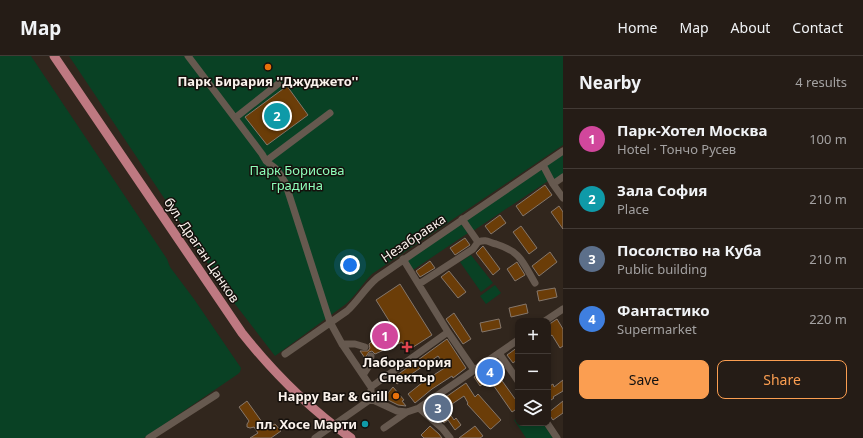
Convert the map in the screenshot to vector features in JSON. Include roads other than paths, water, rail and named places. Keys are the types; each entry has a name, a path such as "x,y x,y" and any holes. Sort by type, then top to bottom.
{"main road":[{"name":"бул. Драган Цанков","path":"54,56 242,332 268,364 294,390 351,438"}],"street":[{"path":"188,56 266,161 272,167 276,168 285,182 330,322 342,344 371,387 372,399"},
{"path":"235,118 278,84"},
{"path":"266,161 330,114"},
{"name":"Незабравка","path":"285,354 356,303 370,283 563,151"},
{"path":"543,165 553,184 563,198"},
{"path":"553,184 563,177"},
{"path":"462,219 478,242"},
{"path":"419,284 472,249 478,242 484,240 507,247 518,254 535,282"},
{"path":"403,260 448,332 474,370"},
{"path":"550,318 562,311"},
{"path":"371,387 448,332"},
{"path":"384,428 407,412 419,408 515,342"},
{"path":"342,344 355,344 365,347"},
{"path":"499,353 515,377"},
{"path":"363,375 370,364 371,356"},
{"path":"149,438 216,395"},
{"path":"315,438 372,399"},
{"path":"372,399 397,412 407,412"},
{"path":"419,408 442,428 450,438"},
{"path":"549,426 557,438"}],"place":[{"name":"Парк Бирария ''Джуджето''","path":"268,67"},
{"name":"Зала София","path":"277,116"},
{"name":"Парк-Хотел Москва","path":"385,336"},
{"name":"Лаборатория Спектър","path":"407,347"},
{"name":"Фантастико","path":"490,372"},
{"name":"Happy Bar & Grill","path":"396,396"},
{"name":"Посолство на Куба","path":"438,408"},
{"name":"пл. Хосе Марти","path":"365,424"}],"park label":[{"name":"Парк Борисова градина","path":"297,178"}]}
